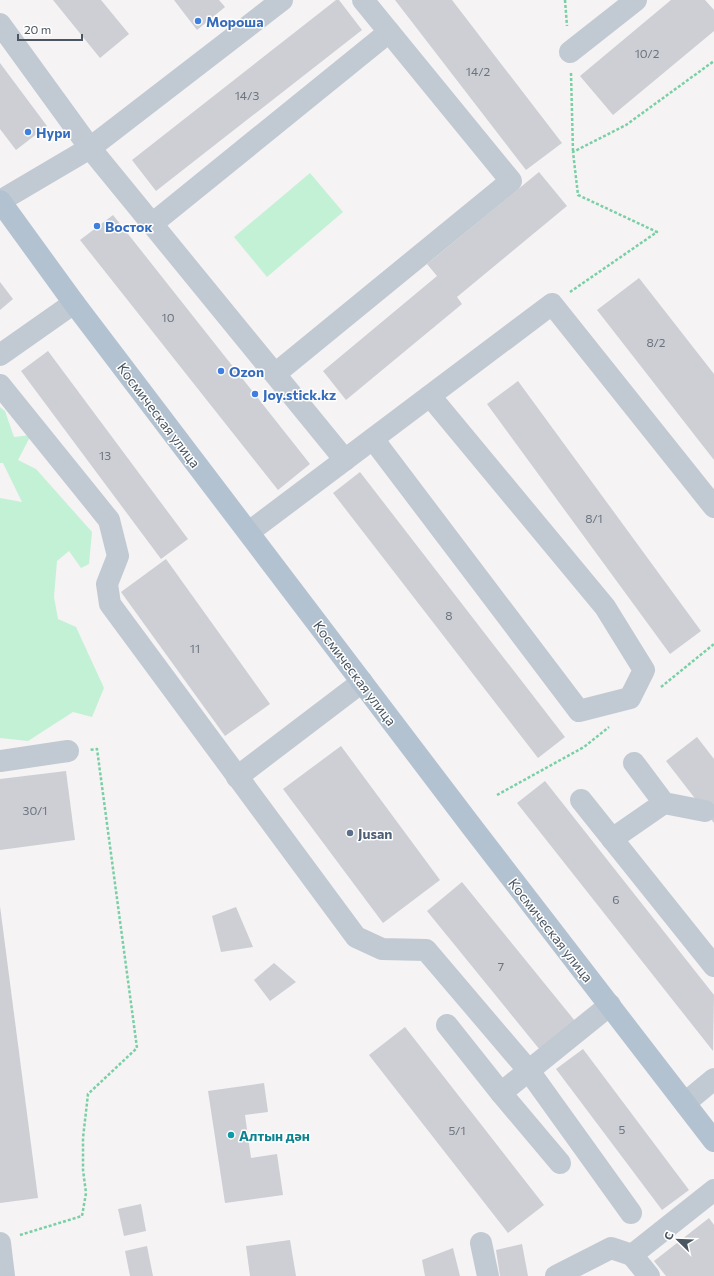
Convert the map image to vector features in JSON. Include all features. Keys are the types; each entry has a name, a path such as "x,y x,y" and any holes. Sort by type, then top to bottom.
{"main road":[{"name":"Космическая улица","path":"0,201 74,303 572,958 610,1005 714,1141"}],"street":[{"path":"0,201 90,148 257,7 282,0"},
{"path":"275,374 511,181 363,0"},
{"path":"570,52 636,0"},
{"path":"0,24 90,148 345,460"},
{"path":"152,224 389,32"},
{"path":"0,356 74,303"},
{"path":"249,532 552,304 714,507"},
{"path":"0,385 109,520 118,556 107,584 110,604 356,937 382,948 426,950 529,1071 631,1214"},
{"path":"373,439 579,712 630,698 644,670 605,607 430,396"},
{"path":"237,777 362,682"},
{"path":"0,761 68,750"},
{"path":"634,763 664,803 705,811"},
{"path":"581,800 714,966"},
{"path":"612,839 664,803"},
{"path":"501,1093 610,1005"},
{"path":"447,1025 501,1093 560,1162"},
{"path":"685,1104 714,1079"},
{"path":"632,1255 714,1190"},
{"path":"4,1276 7,1240"},
{"path":"481,1243 488,1276"},
{"path":"556,1276 611,1248 632,1255 649,1276"}],"path":[{"path":"552,304 657,232 578,195 573,152 570,52 564,0"},
{"path":"573,152 626,125 714,61"},
{"path":"7,1240 82,1216 86,1193 83,1170 83,1138 88,1094 137,1048 97,749 68,750"}],"green space":[{"path":"310,173 343,212 267,277 234,237"},
{"path":"0,407 5,411 14,437 31,435 18,460 36,469 92,532 89,564 81,568 69,551 57,561 54,597 58,619 76,627 104,688 92,717 73,712 28,741 0,738 0,498 22,502 3,463 0,463"}],"building":[{"path":"53,0 101,0 129,34 100,58"},
{"path":"174,0 219,0 225,7 197,30"},
{"path":"336,0 339,0 362,30 156,191 132,160"},
{"path":"395,0 452,0 562,143 526,170"},
{"path":"671,0 705,0 714,10 714,31 613,115 580,76"},
{"path":"0,63 47,126 16,150 0,129"},
{"path":"539,172 567,206 457,297 462,304 346,400 323,371 437,276 427,264"},
{"path":"113,215 310,464 278,490 80,240"},
{"path":"639,278 714,374 714,460 597,310"},
{"path":"0,282 13,299 0,310"},
{"path":"48,351 188,539 161,559 21,371"},
{"path":"518,381 701,631 670,654 487,404"},
{"path":"360,472 565,737 538,758 333,493"},
{"path":"166,559 270,704 225,736 121,592"},
{"path":"697,737 714,759 714,823 666,761"},
{"path":"341,746 440,880 383,923 283,789"},
{"path":"66,771 75,840 0,850 0,779"},
{"path":"545,781 714,995 713,1051 517,803"},
{"path":"462,882 575,1021 540,1050 427,911"},
{"path":"0,906 38,1198 0,1203"},
{"path":"236,907 253,947 221,952 212,916"},
{"path":"274,963 296,982 270,1001 254,980"},
{"path":"405,1027 544,1205 508,1233 369,1055"},
{"path":"583,1049 689,1190 662,1210 556,1069"},
{"name":"Алтын дән","path":"264,1083 268,1112 245,1115 251,1158 277,1154 283,1195 225,1203 208,1091"},
{"path":"141,1204 146,1231 124,1236 118,1209"},
{"path":"709,1218 714,1225 714,1276 666,1276 654,1261"},
{"path":"290,1240 296,1276 250,1276 246,1246"},
{"path":"522,1244 528,1276 500,1276 496,1250"},
{"path":"147,1246 153,1276 130,1276 125,1251"},
{"path":"453,1248 460,1276 425,1276 422,1260"}],"place":[{"name":"Мороша","path":"198,21"},
{"name":"Нури","path":"28,132"},
{"name":"Восток","path":"97,226"},
{"name":"Ozon","path":"221,371"},
{"name":"Joy.stick.kz","path":"255,394"},
{"name":"Jusan","path":"350,833"},
{"name":"Алтын дән","path":"231,1135"}]}
